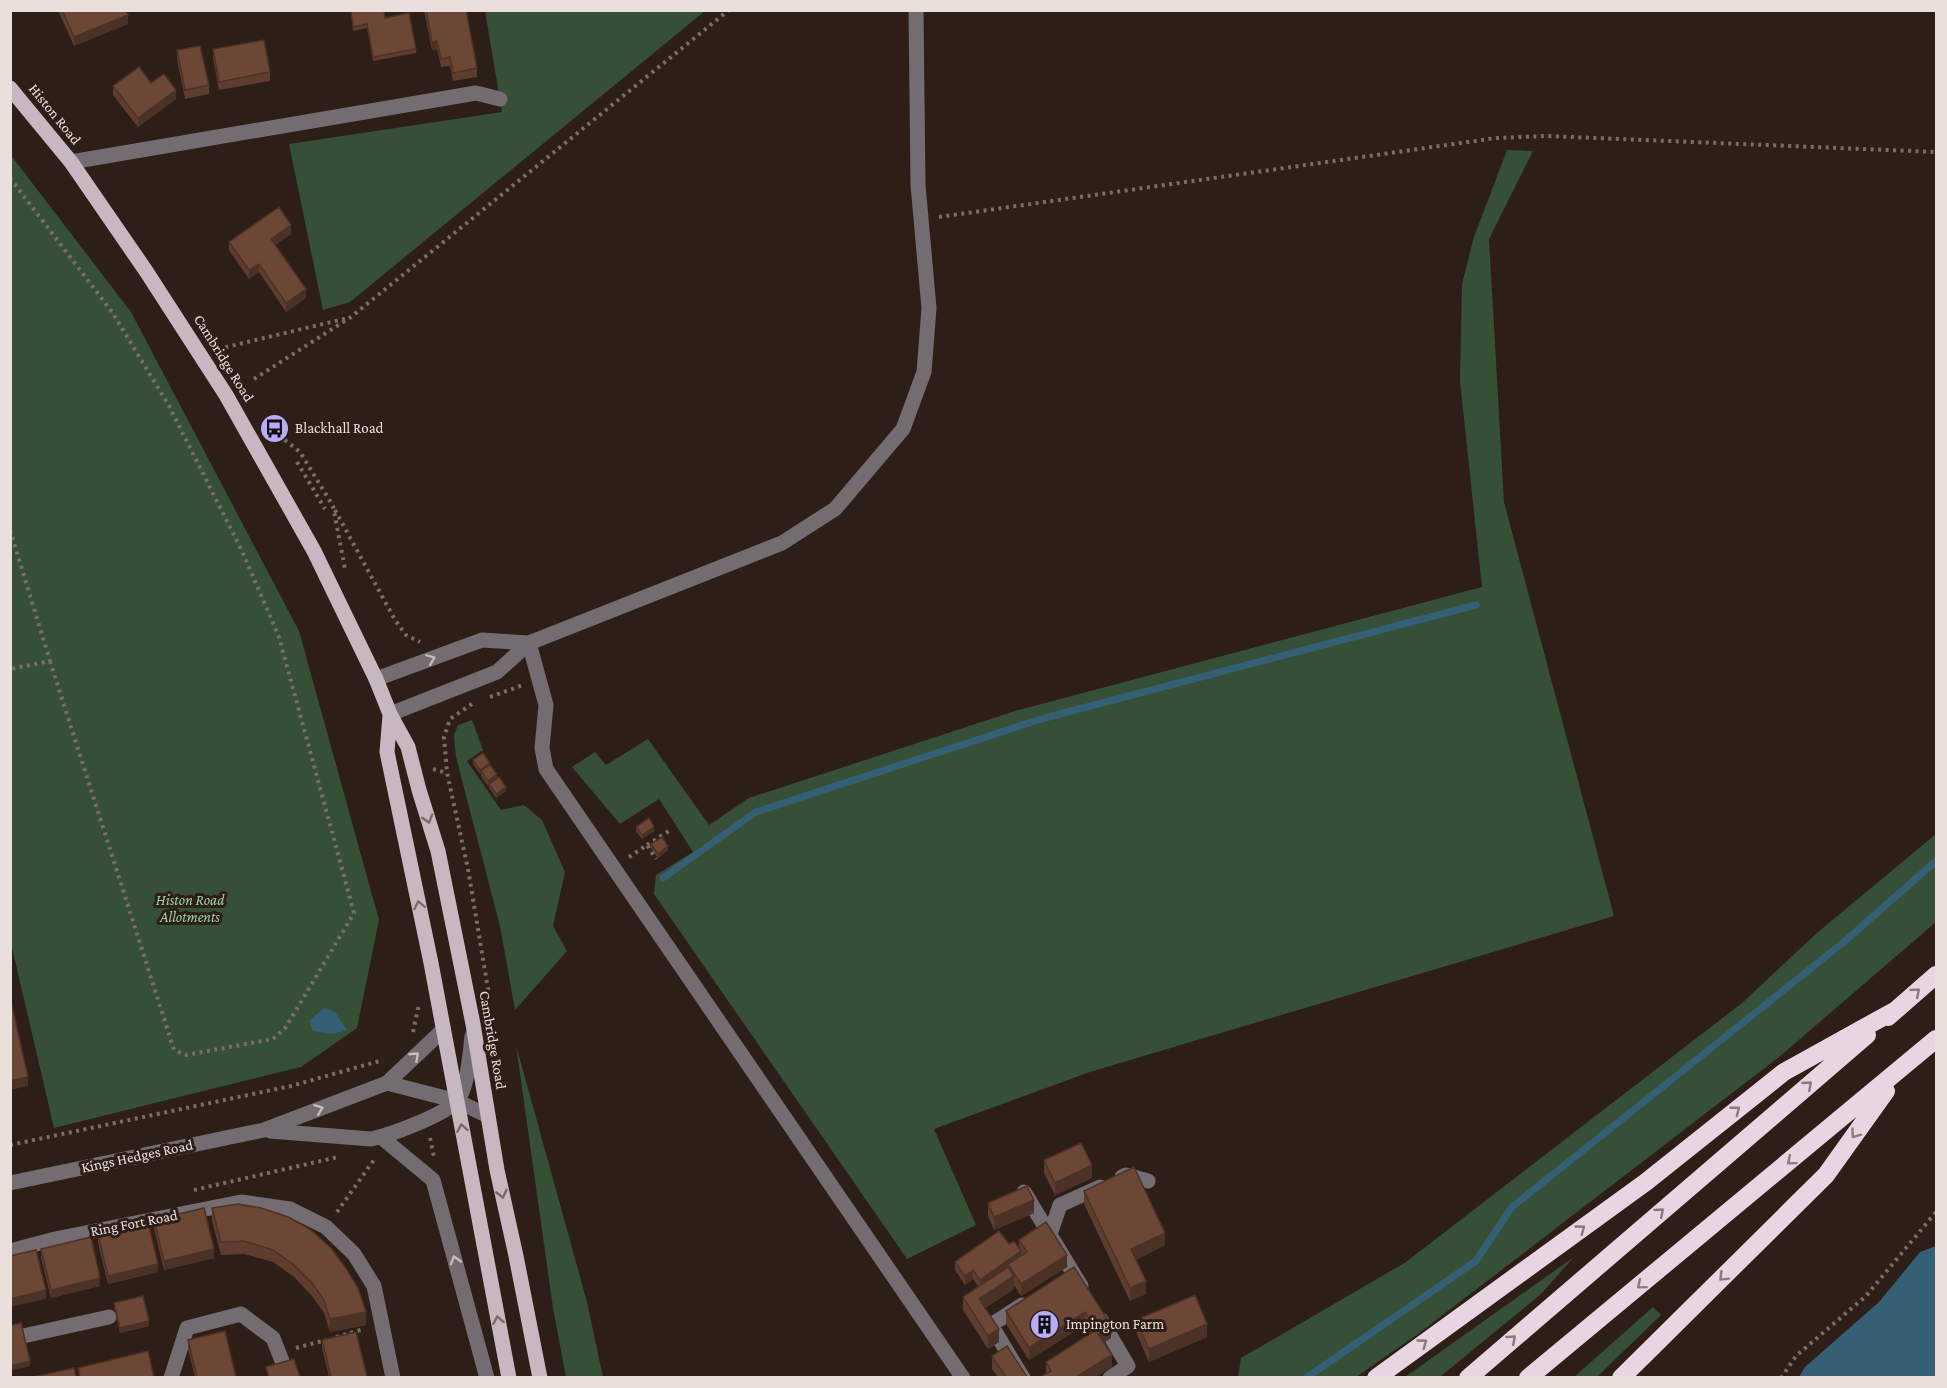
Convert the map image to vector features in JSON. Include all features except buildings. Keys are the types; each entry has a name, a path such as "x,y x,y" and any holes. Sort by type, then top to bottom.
{"highway":[{"path":"1468,1377 1936,975"},
{"path":"1376,1377 1646,1182 1784,1072 1896,1010"},
{"path":"1528,1377 1936,1040"},
{"path":"1621,1377 1826,1175 1901,1070"}],"main road":[{"name":"Histon Road","path":"10,88 71,162"},
{"name":"Cambridge Road","path":"71,162 203,357 284,494 408,747 438,851 473,1024 497,1170 540,1377"},
{"name":"Cambridge Road","path":"390,714 387,752 457,1101 508,1377"}],"street":[{"path":"390,714 497,672 529,644 782,543 836,509 903,429 924,372 929,308 918,185 916,10"},
{"path":"71,162 476,93 500,99"},
{"path":"376,679 482,639 529,644"},
{"path":"529,644 546,705 542,748 546,769 963,1377"},
{"path":"457,1101 468,1073 473,1024"},
{"name":"Kings Hedges Road","path":"10,1183 264,1130 387,1083 443,1030"},
{"path":"387,1083 457,1101 488,1116"},
{"name":"Kings Hedges Road","path":"264,1130 371,1139 424,1120 457,1101"},
{"path":"381,1137 433,1180 487,1377"},
{"path":"1050,1234 1060,1205 1126,1175 1148,1181"},
{"path":"1006,1200 1024,1191 1050,1234 1068,1275 1092,1305 1132,1372 1110,1377"},
{"name":"Ring Fort Road","path":"10,1251 55,1239 242,1202 290,1209 326,1227 354,1254 374,1286 393,1377"},
{"path":"1023,1377 991,1325 1036,1295"},
{"path":"171,1377 187,1328 241,1314 273,1338 280,1357"},
{"path":"23,1336 109,1317"}],"path":[{"path":"254,379 351,317 729,10"},
{"path":"921,220 1496,138 1547,136 1936,152"},
{"path":"10,178 112,312 168,404 242,551 279,637 354,914 286,1027 273,1039 186,1055 174,1050 10,530"},
{"path":"203,357 222,346 351,317"},
{"path":"263,423 300,452 357,548 395,620 405,635 424,644"},
{"path":"297,462 325,509"},
{"path":"333,506 346,575"},
{"path":"10,669 50,661"},
{"path":"489,698 540,678"},
{"path":"479,702 450,719 444,737 447,773 468,869 491,1009"},
{"path":"636,852 672,829"},
{"path":"647,845 656,859"},
{"path":"412,1037 422,994"},
{"path":"10,1145 291,1086 390,1057"},
{"path":"370,1155 383,1160"},
{"path":"326,1227 376,1156"},
{"path":"1781,1377 1796,1356 1866,1296 1936,1212"},
{"path":"280,1357 382,1323"}],"green space":[{"path":"485,11 705,11 350,302 323,310 289,144 502,112"},
{"path":"1507,150 1533,151 1489,239 1504,502 1614,916 1090,1072 934,1129 976,1225 907,1259 654,894 656,875 693,852 659,799 620,824 572,767 595,752 606,765 648,739 709,825 749,798 1015,711 1482,587 1460,381 1462,284 1474,237"},
{"name":"Histon Road Allotments","path":"10,154 131,312 299,631 379,920 357,1028 301,1067 54,1128 10,939"},
{"path":"472,720 483,750 467,761 501,810 524,805 542,820 565,872 553,926 567,951 515,1010 500,926 456,757 454,735 458,725"},
{"path":"1936,834 1936,922 1779,1057 1418,1334 1356,1377 1238,1377 1241,1358 1406,1262 1742,1003 1818,932"},
{"path":"516,1045 587,1302 603,1377 566,1377 553,1308"},
{"path":"1574,1257 1541,1294 1440,1377 1405,1377"},
{"path":"1653,1307 1661,1315 1597,1377 1574,1377"}],"water":[{"path":"324,1008 335,1012 347,1030 333,1034 313,1031 309,1021"},
{"path":"1936,1246 1936,1377 1799,1377 1805,1367 1879,1302 1920,1252"}],"waterway":[{"path":"663,878 756,812 1041,719 1476,605"},
{"path":"1306,1378 1476,1261 1512,1207 1845,941 1936,861"}],"place":[{"name":"Blackhall Road","path":"274,428"},
{"name":"Impington Farm","path":"1045,1324"}]}
